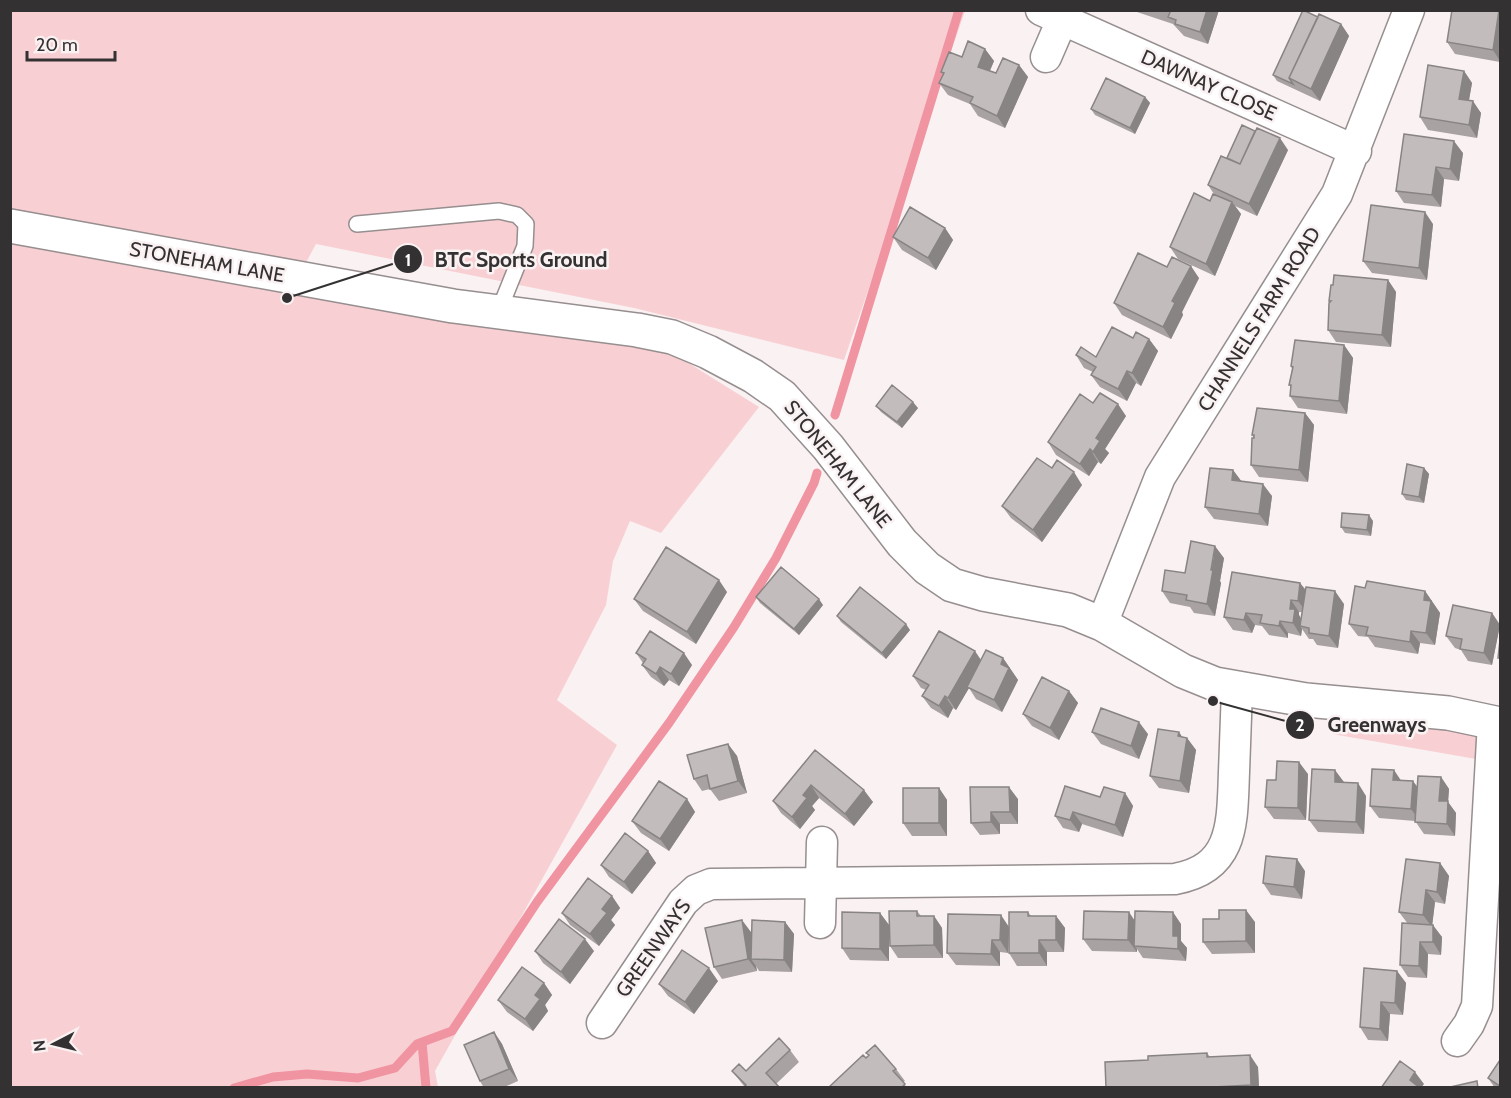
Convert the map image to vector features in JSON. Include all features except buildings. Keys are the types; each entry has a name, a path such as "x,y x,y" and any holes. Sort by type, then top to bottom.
{"street":[{"name":"CHANNELS FARM ROAD","path":"1102,624 1160,477 1337,194 1356,151 1410,10"},
{"name":"DAWNAY CLOSE","path":"1046,57 1052,15 1356,151"},
{"name":"STONEHAM LANE","path":"10,226 498,313 637,330 672,337 708,352 753,376 782,396 828,447 902,543 927,568 952,585 983,594 1068,610 1102,624 1183,671 1215,684 1306,700 1448,713 1497,723"},
{"name":"GREENWAYS","path":"602,1023 683,902 696,890 711,884 1190,877 1207,868 1219,856 1227,840 1232,818 1237,689"},
{"path":"1457,1041 1469,1024 1477,1006 1497,723"},
{"path":"820,923 822,842"}],"lane":[{"path":"357,224 499,211 517,215 526,224 525,246 498,313"}],"shaded area":[{"path":"10,11 965,11 844,360 634,308 316,244 289,294 422,318 658,344 759,407 661,533 630,521 613,561 606,605 557,700 617,745 435,1071 438,1087 11,1087"},
{"path":"1333,711 1478,732 1476,759 1332,734"}],"waterway":[{"path":"835,415 959,10"},
{"path":"234,1088 273,1077 307,1074 358,1078 395,1068 417,1044 452,1031 537,902 669,723 734,627 776,558 817,473"},
{"path":"422,1042 426,1088"}],"place":[{"name":"BTC Sports Ground","path":"287,298"},
{"name":"Greenways","path":"1213,701"}]}
